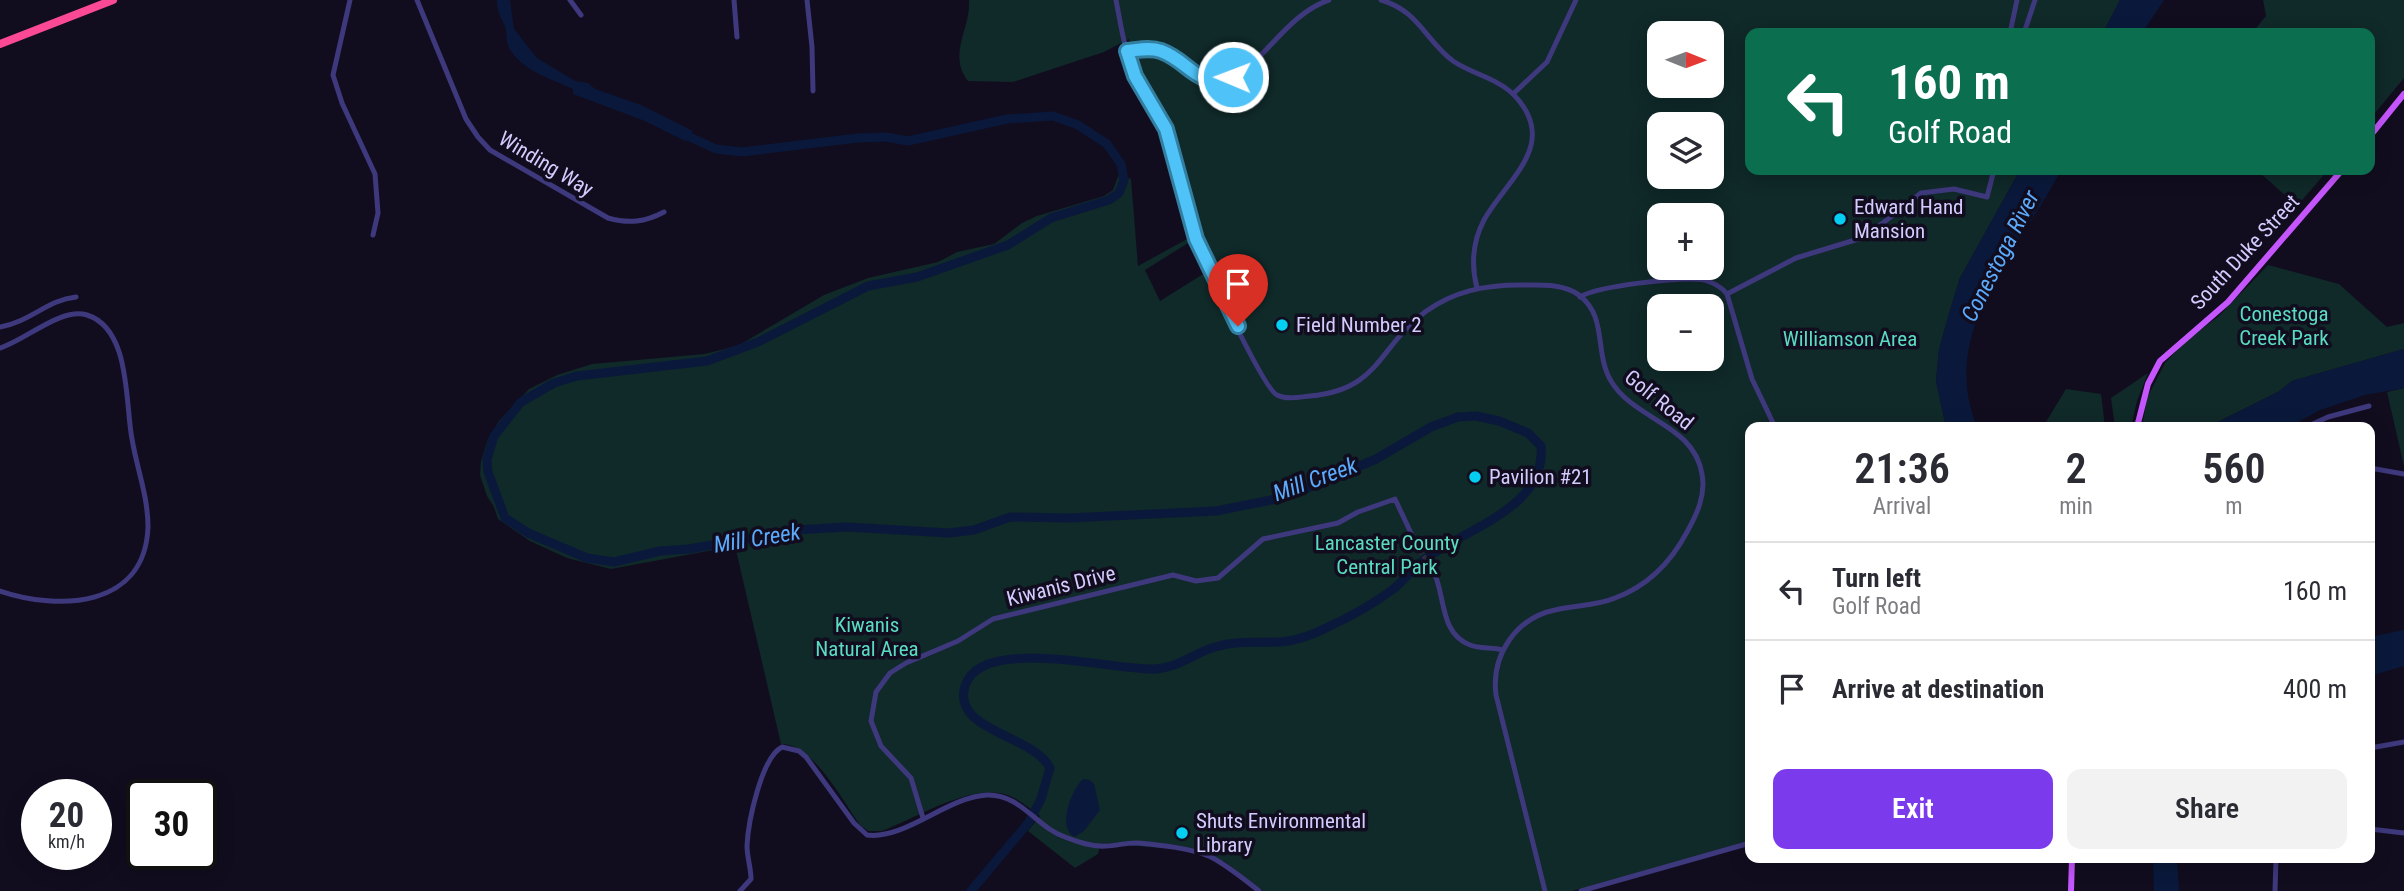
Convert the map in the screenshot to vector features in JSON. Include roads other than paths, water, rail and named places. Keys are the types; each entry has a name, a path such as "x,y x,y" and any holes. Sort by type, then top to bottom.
{"highway":[{"path":"0,44 113,0"}],"main road":[{"path":"2375,130 2404,94"},
{"name":"South Duke Street","path":"2138,422 2148,384 2160,360 2228,302 2338,175"},
{"path":"2071,891 2072,863"}],"street":[{"path":"350,0 334,75 342,103 375,174 378,213 373,235"},
{"name":"Winding Way","path":"417,0 466,119 478,138 490,150 608,218 644,221 664,212"},
{"path":"570,0 581,15"},
{"path":"734,0 737,37"},
{"path":"807,0 813,91"},
{"path":"1116,0 1135,76 1166,129 1196,239 1258,370 1273,394 1282,397 1307,397 1326,395 1352,386 1377,367 1400,335 1422,314 1447,299 1477,288 1545,285 1562,288 1580,297 1595,291 1690,279 1714,284 1727,294 1752,379 1773,422"},
{"path":"1127,51 1157,50 1196,76 1223,80 1247,69 1300,14 1329,0"},
{"path":"1381,0 1407,12 1455,62 1513,94 1528,118 1531,147 1520,173 1482,226 1473,257 1477,288"},
{"path":"1513,94 1547,62 1576,0"},
{"path":"2011,28 2017,0"},
{"path":"2026,28 2035,0"},
{"path":"1727,294 1796,258 1865,237 1921,193 1954,189 1987,197 1993,175"},
{"path":"0,327 27,320 52,303 76,297"},
{"name":"Golf Road","path":"1545,891 1496,695 1495,678 1503,650 1514,634 1538,615 1614,599 1647,581 1676,551 1702,498 1704,485 1701,468 1690,446 1672,429 1625,397 1608,377 1596,316 1580,297"},
{"path":"0,348 71,314 89,316 104,326 114,341 123,366 131,436 144,488 148,524 144,551 137,568 118,587 102,595 75,601 48,601 0,591"},
{"path":"2317,422 2369,406"},
{"path":"2375,469 2404,474"},
{"name":"Kiwanis Drive","path":"923,818 911,778 881,746 871,721 876,692 896,669 946,647 993,619 1173,575 1196,581 1218,578 1263,539 1330,525 1395,499 1419,550"},
{"path":"1432,568 1446,619 1455,634 1473,647 1503,650"},
{"path":"2375,747 2404,742"},
{"path":"740,891 751,879 747,844 764,773 770,756 782,747 799,751 806,757 853,823 867,835 885,834 959,802 984,795 996,796 1021,805 1060,836 1084,844 1105,846 1138,843 1205,855 1259,891"},
{"path":"2375,830 2404,833"},
{"path":"1581,891 1745,845"},
{"path":"2275,891 2276,863"}],"water":[{"path":"497,0 510,0 514,29 537,58 575,81 588,83 595,89 641,105 693,131 685,141 645,121 573,94 573,89 529,68 509,48"},
{"path":"2120,0 2164,0 2145,28 2106,28"},
{"name":"Conestoga River","path":"2017,175 2058,175 2006,261 1975,324 1967,357 1967,391 1976,422 1945,422 1936,381 1939,350 1960,278"},
{"path":"2404,349 2404,388 2365,395 2320,410 2298,422 2218,422 2278,392 2292,381"},
{"path":"2404,630 2404,666 2375,675 2375,636"},
{"path":"1083,779 1094,784 1100,810 1084,831 1074,837 1069,832 1066,817 1070,800"},
{"path":"2153,863 2177,863 2179,891 2154,891"}],"waterway":[{"name":"Mill Creek","path":"679,132 716,149 742,152 858,138 886,137 908,141 1007,119 1053,116 1078,125 1107,144 1121,164 1124,180 1119,193 1109,200 1051,218 1008,245 917,277 868,286 758,342 707,361 577,376 554,383 521,402 494,436 487,459 488,472 505,518 528,533 587,558 614,562 660,551 689,549 795,530 847,527 949,533 974,530 1010,517 1068,518 1216,511 1276,499 1313,486 1376,459 1431,427 1458,417 1476,416 1499,421 1528,433 1541,446 1539,468 1530,487 1515,503 1497,517 1436,552 1377,600 1310,635 1284,642 1223,645 1171,666 1155,669 1021,658 996,662 976,670 965,686 964,701 970,713 982,723 1028,748 1050,768 1041,799 1029,822 971,891"}],"tunnel":[{"path":"1419,550 1432,568"}],"place":[{"name":"Edward Hand Mansion","path":"1840,219"},
{"name":"Field Number 2","path":"1282,325"},
{"name":"Pavilion #21","path":"1475,477"},
{"name":"Shuts Environmental Library","path":"1182,833"}],"park label":[{"name":"Conestoga Creek Park","path":"2284,326"},
{"name":"Williamson Area","path":"1850,339"},
{"name":"Lancaster County Central Park","path":"1387,555"},
{"name":"Kiwanis Natural Area","path":"867,637"}]}
